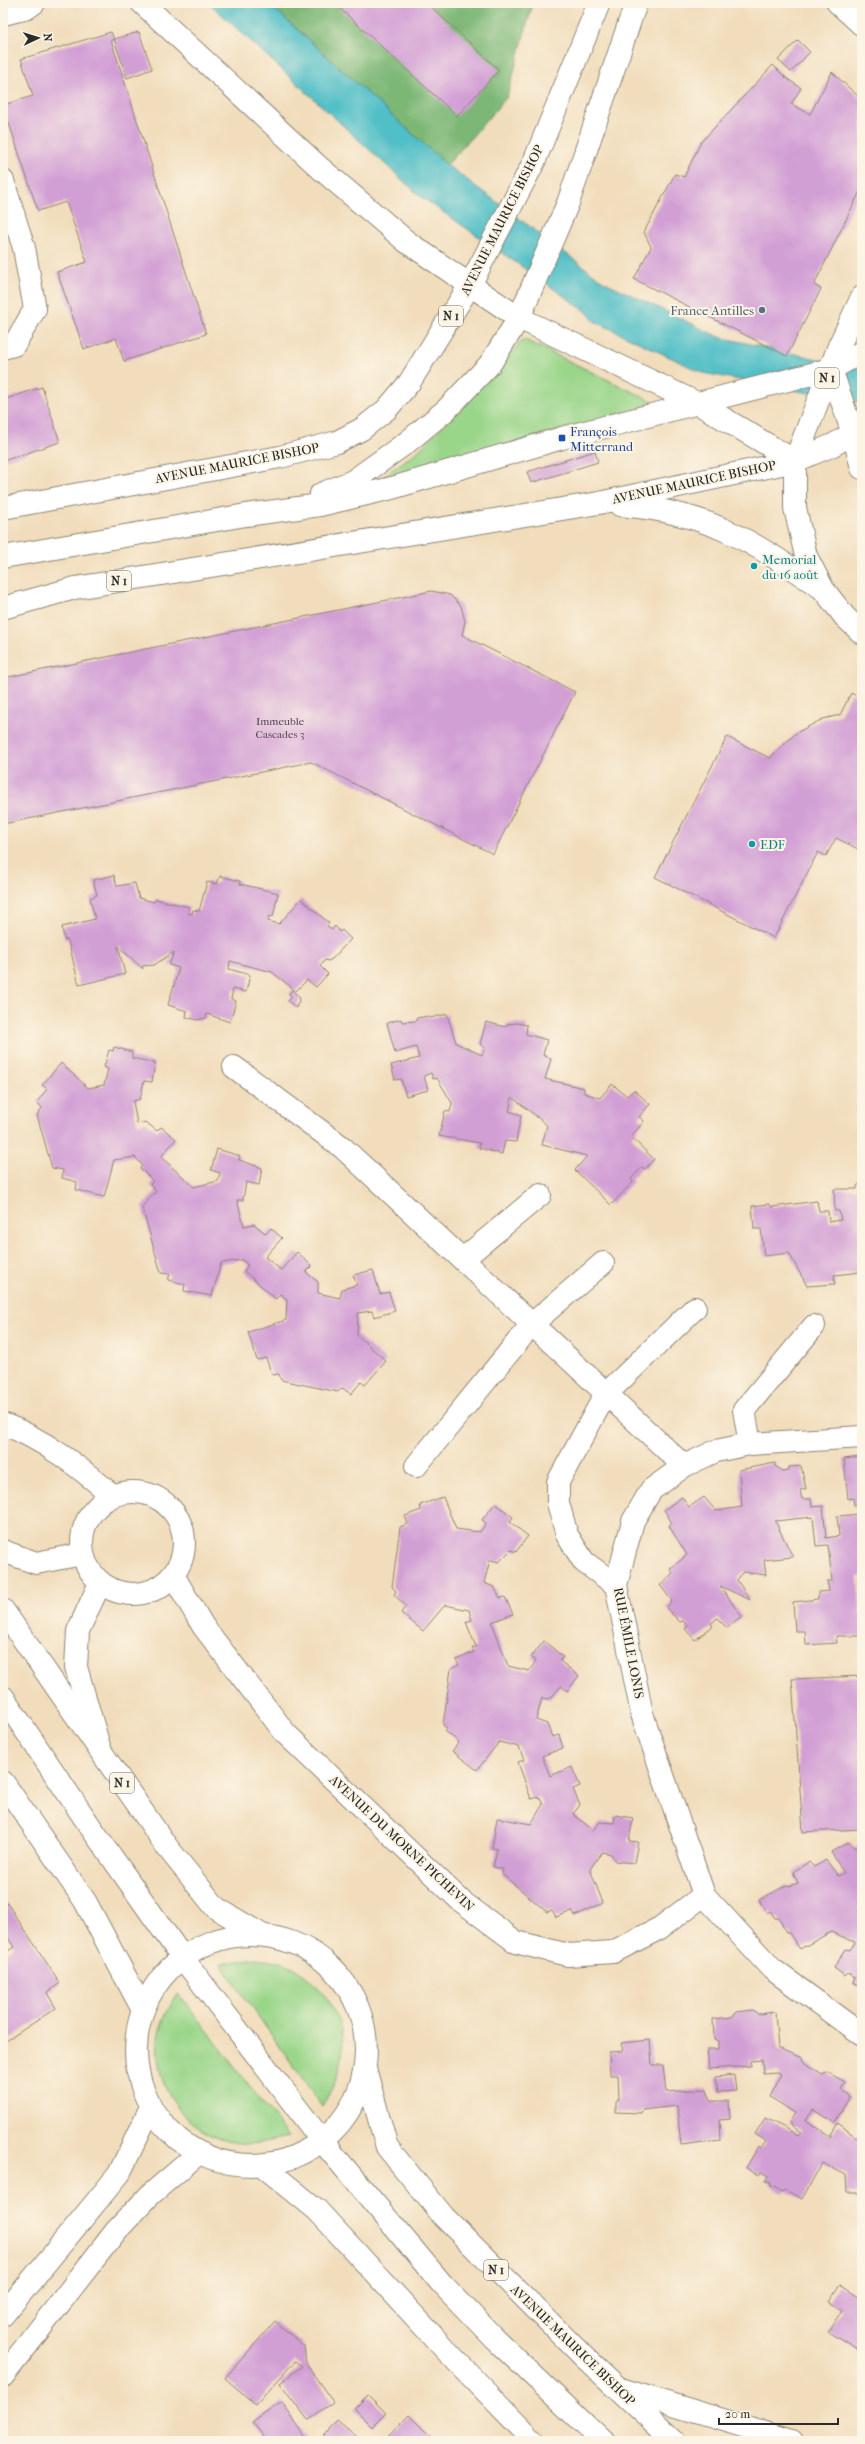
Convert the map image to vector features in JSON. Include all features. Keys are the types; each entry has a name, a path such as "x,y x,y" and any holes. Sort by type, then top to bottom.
{"main road":[{"path":"4,16 27,8 34,3"},
{"path":"142,3 320,168 407,242 519,318 699,404 795,461"},
{"name":"AVENUE MAURICE BISHOP","path":"3,508 225,468 337,442 362,429 387,409 409,383 470,285 534,162 599,3"},
{"path":"246,515 317,495 353,481 388,456 446,410 490,364 519,318 568,203 636,3"},
{"path":"849,10 862,24"},
{"path":"3,181 24,248 35,309 14,345 3,348"},
{"name":"N 1","path":"862,297 831,369 795,461 795,508 798,526 810,567 823,589 845,617 862,633"},
{"path":"3,557 246,515 320,505 392,488 562,438 831,369 862,352"},
{"name":"N 1","path":"831,369 858,431 862,468"},
{"name":"N 1","path":"795,461 858,431"},
{"name":"AVENUE MAURICE BISHOP","path":"3,608 75,588 599,503 795,461"},
{"path":"599,503 676,512 717,525 747,540 823,589"},
{"path":"234,1067 342,1147 605,1394 684,1466"},
{"path":"463,1259 540,1195"},
{"path":"416,1466 532,1324 603,1263"},
{"path":"616,1585 584,1562 567,1535 558,1503 558,1482 605,1394 695,1308"},
{"path":"750,1444 744,1410 814,1326"},
{"path":"3,1424 27,1433 79,1467 112,1495"},
{"name":"RUE ÉMILE LONIS","path":"704,1895 642,1714 616,1585 633,1521 651,1490 684,1466 716,1451 750,1444 862,1437"},
{"path":"129,1491 147,1493 163,1501 175,1514 182,1528 184,1544 181,1561 173,1575 161,1586 146,1593 125,1594 114,1591 100,1583 89,1570 82,1554 82,1536 86,1519 97,1506 112,1495 129,1491"},
{"path":"3,1551 36,1563 82,1554"},
{"name":"AVENUE DU MORNE PICHEVIN","path":"173,1575 203,1626 286,1734 461,1901 516,1942 568,1955 613,1952 660,1928 704,1895"},
{"path":"100,1583 78,1631 76,1667 100,1751"},
{"name":"N 1","path":"3,1610 167,1847 216,1908 262,1935"},
{"path":"3,1697 92,1829 182,1957 322,2141 442,2284 495,2339 602,2441"},
{"path":"3,1782 85,1901 143,2010"},
{"path":"704,1895 772,1969 862,2035"},
{"path":"262,1935 299,1944 329,1965 353,1994 365,2030 365,2068 358,2094 345,2118 322,2141 307,2152 286,2161 263,2166 230,2164 199,2153 172,2133 151,2107 139,2076 136,2042 143,2010 153,1990 166,1972 182,1957 207,1943 220,1939 234,1936 262,1935"},
{"name":"AVENUE MAURICE BISHOP","path":"365,2068 387,2147 444,2217 614,2386 674,2441"},
{"path":"3,2315 119,2174 151,2107"},
{"path":"3,2376 116,2231 150,2195 199,2153"},
{"path":"263,2166 317,2210 442,2346 534,2441"},
{"path":"614,2386 792,2441"}],"green space":[{"path":"268,3 533,3 507,97 447,165"},
{"path":"523,339 656,403 375,482 418,451 498,370"},
{"path":"256,1958 273,1960 289,1965 304,1974 321,1991 338,2020 342,2034 343,2048 341,2062 331,2091 322,2106 221,1964"},
{"path":"178,1993 289,2137 251,2144 220,2139 189,2121 177,2108 168,2093 161,2076 158,2058 158,2040 163,2021"}],"water":[{"path":"209,3 268,3 447,165 603,281 719,337 862,369 862,403 703,373 594,321 587,312 420,196"}],"building":[{"path":"334,3 427,3 499,70 457,116"},
{"path":"111,32 114,39 111,40 206,334 124,361 116,338 84,349 57,272 87,262 66,202 38,211 3,105 33,96 21,59"},
{"path":"139,32 152,69 127,78 114,39"},
{"path":"798,40 810,52 791,72 778,60"},
{"path":"773,65 786,78 801,88 791,104 810,114 832,72 862,100 862,187 814,285 821,289 787,356 634,279 651,247 644,232 675,174 684,177 701,142"},
{"path":"42,387 60,442 3,461 3,400"},
{"path":"595,451 598,462 531,483 527,472"},
{"path":"432,591 450,595 461,606 465,621 462,635 575,692 493,854 311,762 3,824 3,678"},
{"name":"EDF","path":"851,693 862,699 862,851 836,838 826,856 818,852 774,938 655,877 727,737 770,758 796,733 823,719 840,715"},
{"path":"114,875 117,886 135,883 139,898 154,902 156,899 189,907 188,913 192,914 193,910 199,911 207,882 217,884 220,876 240,881 240,884 278,893 273,917 269,916 268,921 279,924 301,899 329,923 327,926 332,930 335,926 340,932 342,930 351,939 332,959 328,961 325,960 320,966 328,974 316,987 307,980 296,991 272,972 230,961 229,969 250,975 246,992 233,989 231,999 236,1001 230,1022 207,1014 206,1018 197,1020 186,1017 187,1011 168,1005 179,968 169,965 174,952 154,965 142,966 143,969 118,946 125,974 79,985 68,940 64,939 62,927 95,919 90,898 97,895 93,880"},
{"path":"292,990 300,998 296,1008 288,1001 292,997 289,994"},
{"path":"447,1014 456,1043 482,1055 485,1048 480,1044 486,1022 505,1027 507,1024 517,1023 527,1025 526,1034 547,1040 543,1055 551,1059 545,1079 584,1088 584,1093 600,1098 612,1084 627,1096 634,1090 650,1104 639,1117 644,1121 631,1137 654,1159 645,1169 642,1167 631,1179 633,1182 611,1205 575,1170 587,1156 542,1145 547,1125 512,1097 509,1111 521,1115 516,1142 505,1141 502,1154 479,1148 480,1143 439,1136 445,1111 450,1112 452,1103 437,1078 433,1079 431,1073 424,1076 428,1090 406,1096 401,1079 395,1080 391,1065 419,1058 416,1047 395,1053 387,1023 401,1019 402,1022 416,1021 417,1018 428,1016 430,1018"},
{"path":"114,1047 132,1052 132,1058 155,1063 152,1082 144,1081 140,1099 133,1101 137,1124 146,1122 157,1131 161,1127 176,1139 161,1157 194,1187 218,1181 220,1173 211,1170 217,1149 240,1156 239,1160 262,1168 259,1185 246,1182 243,1200 237,1200 244,1226 254,1224 266,1234 271,1228 282,1238 265,1257 281,1270 297,1252 312,1266 306,1272 318,1282 318,1293 340,1298 342,1289 357,1285 353,1275 373,1270 380,1294 389,1292 395,1311 374,1317 372,1311 358,1313 357,1335 386,1361 365,1385 361,1382 351,1394 342,1388 338,1392 281,1380 279,1374 272,1375 266,1358 257,1360 248,1332 286,1320 287,1299 280,1294 276,1299 244,1271 248,1265 242,1260 221,1263 212,1296 184,1291 185,1284 168,1280 170,1274 161,1273 142,1207 156,1191 150,1185 153,1181 140,1168 142,1165 135,1157 114,1160 104,1197 76,1190 77,1182 62,1178 63,1170 52,1168 37,1115 42,1108 37,1102 47,1089 42,1085 61,1063 88,1088 104,1085 108,1069 104,1067 109,1050 113,1051"},
{"path":"862,1182 861,1272 834,1275 835,1284 807,1286 789,1253 764,1256 761,1229 754,1229 752,1206 769,1204 772,1207 817,1201 819,1211 828,1211 829,1222 841,1220 839,1211 835,1211 834,1189 857,1189 857,1186"},
{"path":"862,1282 862,1303 860,1303 859,1283"},
{"path":"862,1457 862,1505 854,1505 853,1498 848,1499 844,1459"},
{"path":"775,1463 775,1466 783,1471 789,1470 789,1467 801,1466 806,1489 800,1490 802,1499 811,1499 812,1507 823,1506 826,1538 839,1536 837,1516 862,1514 862,1576 858,1577 860,1613 862,1613 862,1636 836,1636 837,1643 806,1645 805,1631 795,1631 793,1602 818,1599 818,1592 829,1591 827,1581 832,1581 828,1545 816,1546 813,1517 775,1521 793,1557 764,1560 766,1575 743,1572 737,1580 750,1600 720,1586 742,1617 727,1628 717,1618 711,1624 713,1626 695,1640 685,1629 688,1626 683,1621 680,1622 666,1608 672,1601 660,1585 673,1573 670,1569 687,1555 669,1526 672,1523 664,1510 682,1497 689,1507 704,1497 716,1511 742,1507 739,1470"},
{"path":"443,1497 456,1529 480,1532 486,1523 482,1520 495,1503 513,1517 510,1522 528,1536 516,1552 511,1550 499,1562 490,1560 484,1583 494,1587 500,1598 505,1597 513,1614 492,1622 508,1666 529,1671 536,1661 531,1657 544,1641 563,1657 560,1661 579,1676 567,1691 561,1686 550,1699 542,1698 536,1720 547,1724 552,1737 559,1735 563,1748 542,1756 550,1776 572,1767 580,1786 573,1789 580,1805 573,1814 593,1830 600,1822 614,1823 615,1815 633,1818 629,1841 638,1842 634,1863 615,1861 611,1854 602,1852 590,1869 603,1903 575,1916 572,1911 556,1917 552,1910 547,1912 502,1874 503,1869 493,1867 497,1849 492,1848 497,1818 531,1824 543,1804 539,1797 531,1799 518,1762 524,1760 519,1747 499,1742 477,1770 452,1751 459,1742 445,1731 447,1728 443,1725 451,1669 459,1665 456,1660 474,1652 472,1648 476,1647 466,1622 472,1620 469,1610 445,1605 423,1631 401,1613 406,1606 394,1595 396,1591 392,1587 400,1527 408,1524 405,1516 421,1510 420,1505"},
{"path":"862,1676 862,1829 803,1832 792,1679"},
{"path":"848,1842 855,1848 862,1845 862,1908 858,1911 862,1914 862,1988 853,1982 855,1977 848,1973 845,1976 834,1968 846,1949 850,1950 855,1942 831,1932 800,1949 789,1933 786,1933 779,1918 775,1918 770,1911 767,1913 759,1900 787,1885 790,1886 798,1883 793,1872 809,1862 814,1867 826,1860 838,1876 844,1873 831,1852"},
{"path":"3,1897 60,1983 47,1993 56,2008 3,2043 3,1954 14,1947 3,1930"},
{"path":"753,2010 758,2014 775,2012 778,2048 802,2058 803,2061 822,2074 827,2072 845,2082 841,2090 850,2096 835,2122 813,2110 806,2120 830,2136 838,2123 856,2137 862,2136 862,2193 847,2193 846,2175 822,2163 802,2199 785,2190 783,2192 770,2185 771,2183 765,2181 768,2177 762,2173 758,2175 746,2168 758,2147 761,2149 766,2141 755,2134 765,2118 799,2135 802,2132 789,2123 795,2113 770,2097 781,2074 777,2072 763,2073 762,2060 750,2061 750,2066 709,2069 707,2049 719,2049 719,2041 714,2039 713,2019 731,2017 737,2012"},
{"path":"650,2040 652,2065 663,2065 666,2092 707,2089 710,2101 729,2101 730,2119 719,2120 720,2140 681,2145 677,2106 642,2110 641,2113 616,2112 616,2102 619,2099 618,2075 610,2075 609,2052 623,2051 621,2043"},
{"path":"734,2075 736,2091 718,2092 716,2077"},
{"path":"840,2285 862,2299 862,2353 828,2332 842,2310 829,2302"},
{"path":"275,2321 304,2346 306,2364 333,2402 308,2420 280,2383 302,2366 295,2361 256,2405 225,2378"},
{"path":"368,2395 386,2413 372,2427 354,2409"},
{"path":"282,2402 307,2441 268,2441 253,2422"},
{"path":"409,2415 435,2441 384,2441"},
{"path":"337,2421 361,2441 320,2441"}],"place":[{"name":"France Antilles","path":"762,310"},
{"name":"François Mitterrand","path":"562,438"},
{"name":"Memorial du 16 août","path":"754,566"},
{"name":"EDF","path":"752,844"}]}
